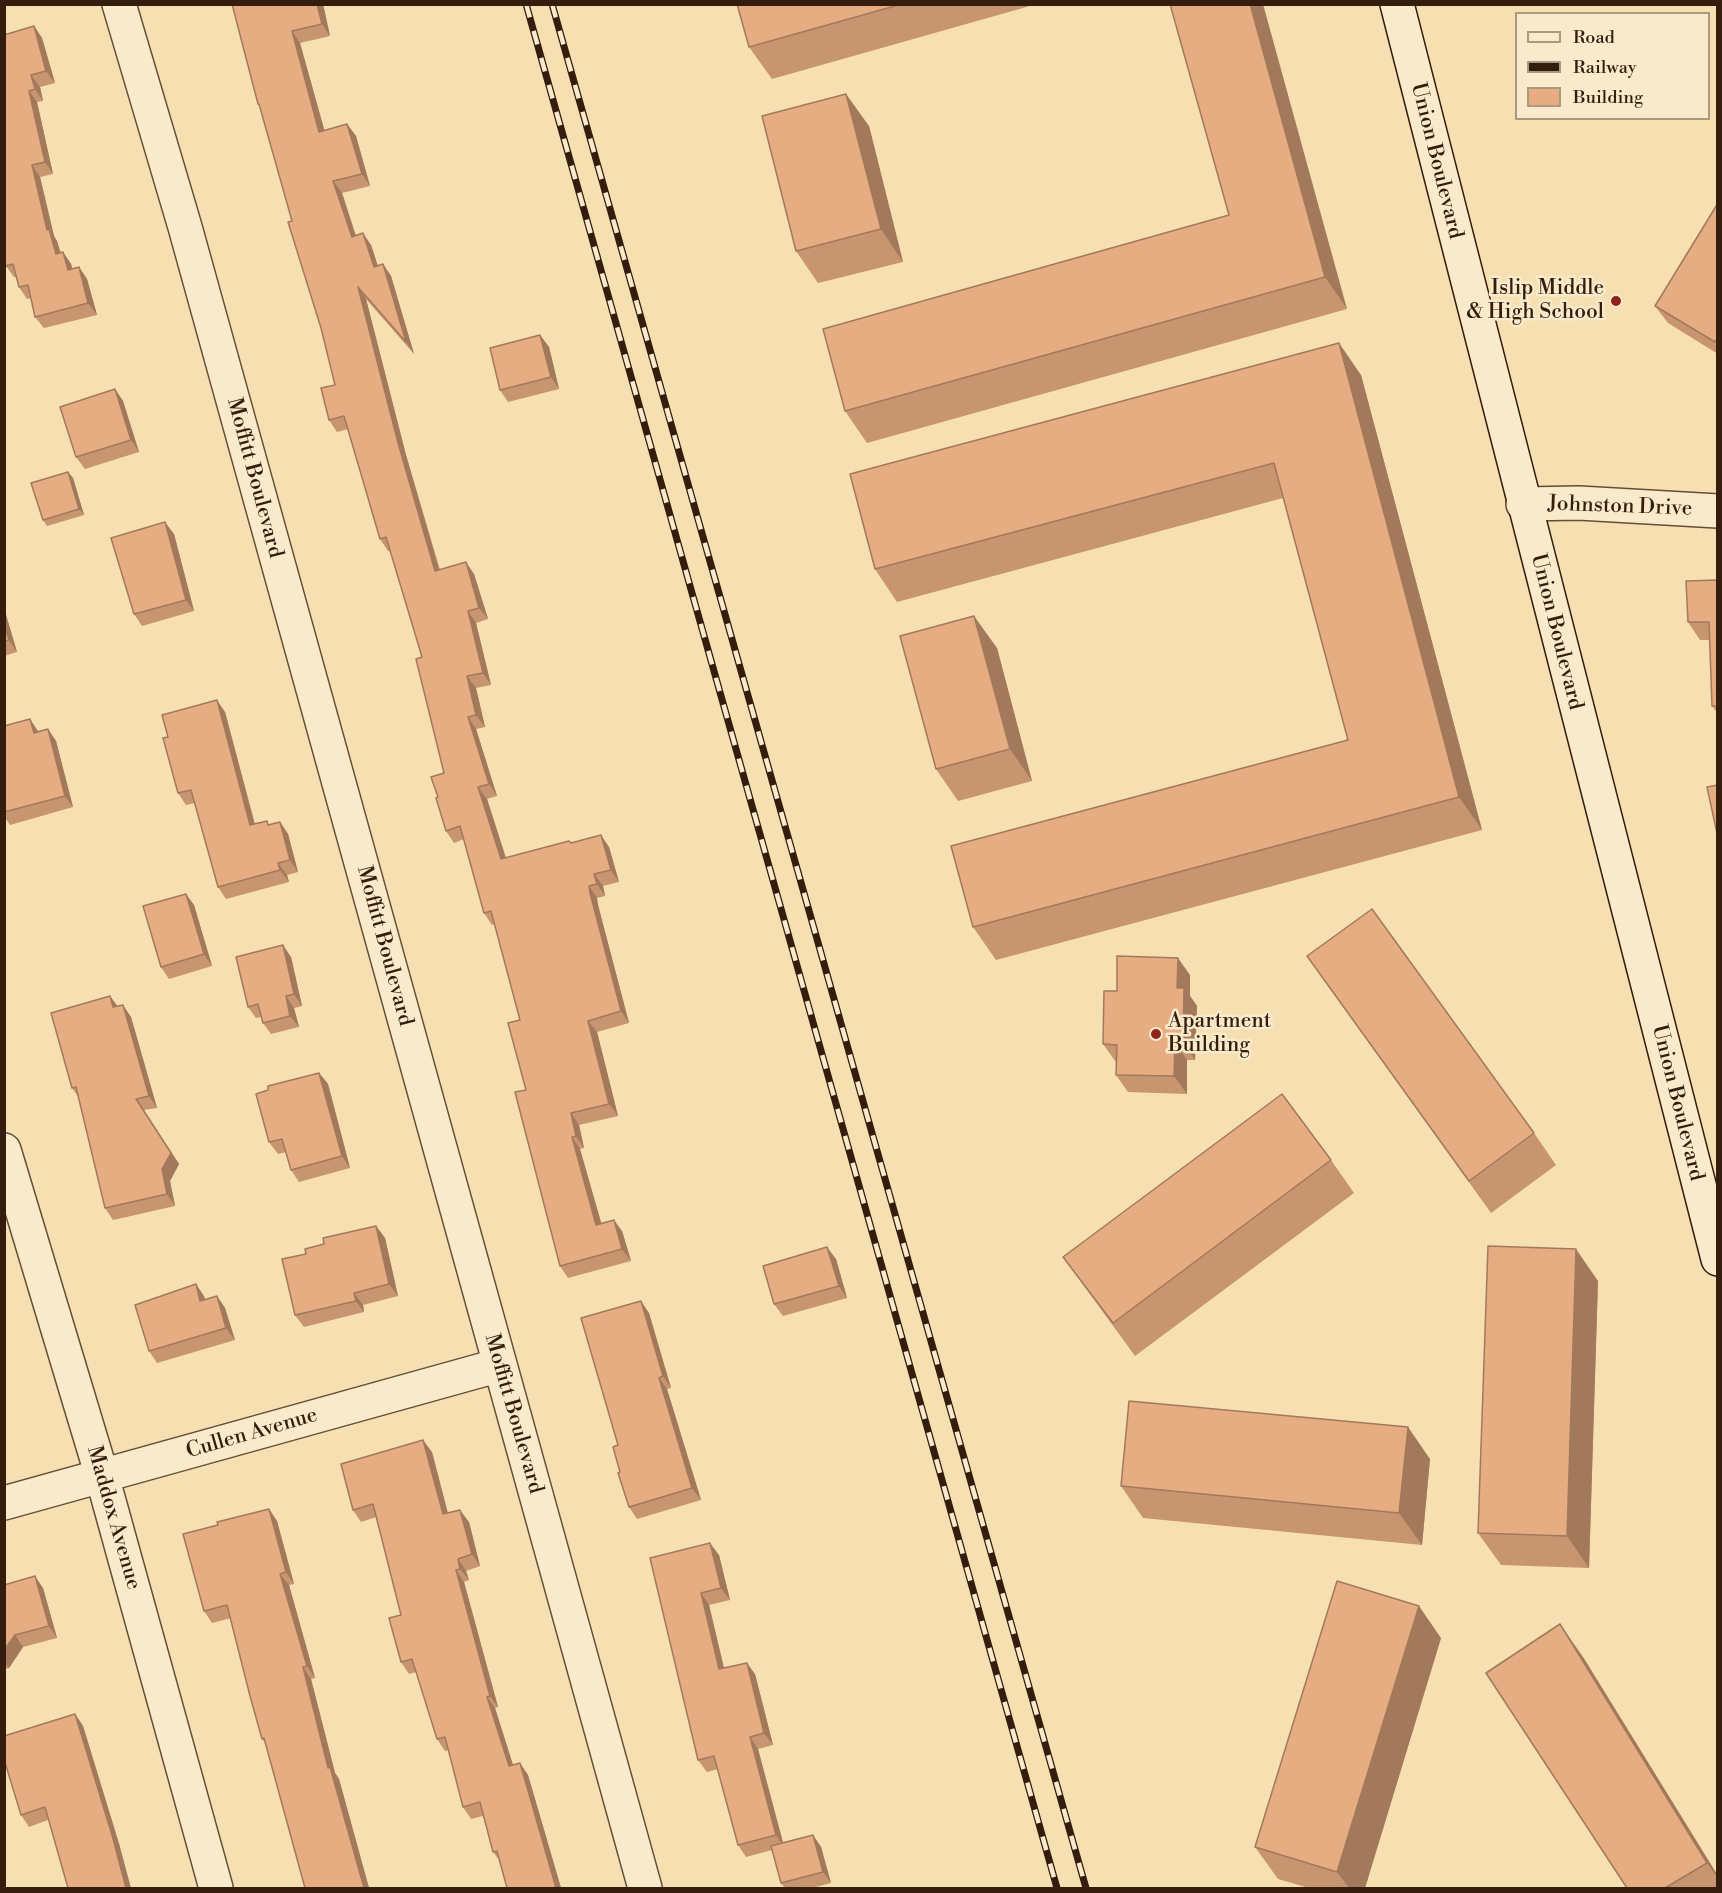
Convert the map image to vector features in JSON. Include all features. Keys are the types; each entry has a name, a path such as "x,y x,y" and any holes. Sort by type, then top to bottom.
{"street":[{"name":"Moffitt Boulevard","path":"119,4 185,227 645,1888"},
{"name":"Union Boulevard","path":"1397,4 1718,1260"},
{"name":"Johnston Drive","path":"1523,504 1579,503 1718,511"},
{"name":"Maddox Avenue","path":"4,1150 102,1476 216,1888"},
{"name":"Cullen Avenue","path":"4,1503 500,1365"}],"building":[{"path":"232,4 317,4 322,24 292,31 319,132 347,124 362,174 333,181 352,237 363,233 374,267 383,264 406,342 358,287 398,443 435,571 466,562 479,608 468,611 483,673 467,676 476,715 468,717 489,784 478,787 501,859 601,835 611,870 594,874 597,884 589,886 621,1011 588,1021 609,1104 571,1113 576,1136 572,1137 596,1225 614,1220 622,1249 560,1266 515,1092 526,1090 508,1023 520,1020 491,911 484,913 460,826 446,831 436,798 438,797 431,777 444,773 416,659 422,657 386,537 380,539 344,416 329,420 321,388 335,385 321,328 288,222 292,221"},
{"path":"737,4 902,4 749,47"},
{"path":"1170,4 1250,4 1325,277 845,411 823,329 1229,215"},
{"path":"34,26 46,71 31,75 35,89 29,91 45,162 32,165 47,230 49,229 56,254 63,252 68,270 79,267 88,303 35,317 28,285 19,287 13,264 6,266 4,259 4,35"},
{"path":"846,94 881,229 796,251 762,116"},
{"path":"1718,203 1718,337 1715,342 1655,306"},
{"path":"540,335 551,377 500,390 490,348"},
{"path":"1339,343 1459,797 973,927 951,846 1348,740 1274,463 875,569 850,474"},
{"path":"115,389 131,440 76,457 60,407"},
{"path":"68,472 79,509 43,520 31,483"},
{"path":"165,522 186,600 134,614 111,538"},
{"path":"1718,580 1718,706 1712,706 1709,622 1688,622 1686,581"},
{"path":"974,616 1010,749 936,769 900,636"},
{"path":"4,625 9,640 4,641"},
{"path":"217,700 250,825 267,821 268,825 280,822 290,860 278,863 280,870 218,887 191,790 178,793 163,738 168,737 162,715"},
{"path":"30,719 34,733 48,729 65,796 4,812 4,726"},
{"path":"1718,785 1718,838 1707,787"},
{"path":"186,894 204,954 161,967 143,906"},
{"path":"1372,909 1534,1133 1469,1181 1307,956"},
{"path":"283,945 294,994 286,996 290,1016 263,1023 258,1004 248,1007 236,957"},
{"name":"Apartment Building","path":"1117,956 1178,958 1177,988 1184,988 1183,1043 1175,1043 1174,1076 1116,1075 1117,1045 1103,1044 1104,991 1117,991"},
{"path":"110,996 113,1007 123,1005 149,1096 136,1099 171,1153 162,1169 167,1194 105,1208 76,1087 72,1088 51,1013"},
{"path":"319,1073 342,1156 291,1170 282,1139 269,1142 256,1094 268,1090 268,1086"},
{"path":"1282,1094 1331,1160 1113,1323 1063,1257"},
{"path":"376,1226 389,1284 354,1293 356,1301 295,1315 282,1259 306,1254 305,1249 324,1244 323,1238"},
{"path":"1488,1246 1576,1249 1567,1536 1478,1533"},
{"path":"827,1247 839,1286 774,1304 763,1266"},
{"path":"196,1284 200,1301 217,1296 226,1328 149,1351 135,1305"},
{"path":"641,1301 663,1376 659,1378 692,1488 629,1507 618,1473 620,1472 613,1447 618,1445 581,1318"},
{"path":"1129,1401 1408,1427 1399,1513 1121,1486"},
{"path":"423,1440 443,1514 460,1510 472,1554 458,1559 460,1569 456,1570 490,1696 487,1697 509,1766 520,1763 556,1888 507,1888 497,1851 493,1852 480,1802 463,1807 445,1737 437,1739 412,1659 401,1662 389,1618 401,1615 373,1504 353,1510 341,1464"},
{"path":"269,1509 286,1572 280,1574 307,1666 303,1667 328,1768 330,1767 364,1888 305,1888 264,1738 262,1739 250,1696 227,1605 204,1611 183,1534 218,1525 217,1522"},
{"path":"710,1543 721,1588 701,1593 719,1669 747,1663 764,1733 750,1737 776,1835 738,1845 714,1756 698,1760 650,1558"},
{"path":"35,1576 49,1626 15,1635 4,1650 4,1585"},
{"path":"1337,1581 1419,1606 1337,1872 1255,1847"},
{"path":"1560,1624 1707,1863 1665,1888 1627,1888 1486,1673"},
{"path":"75,1714 126,1888 68,1888 45,1807 21,1815 4,1759 4,1736"},
{"path":"813,1835 823,1872 781,1883 771,1846"}],"railway":[{"path":"526,4 1057,1888"},
{"path":"552,4 1086,1888"}],"place":[{"name":"Islip Middle & High School","path":"1616,301"},
{"name":"Apartment Building","path":"1156,1034"}]}
